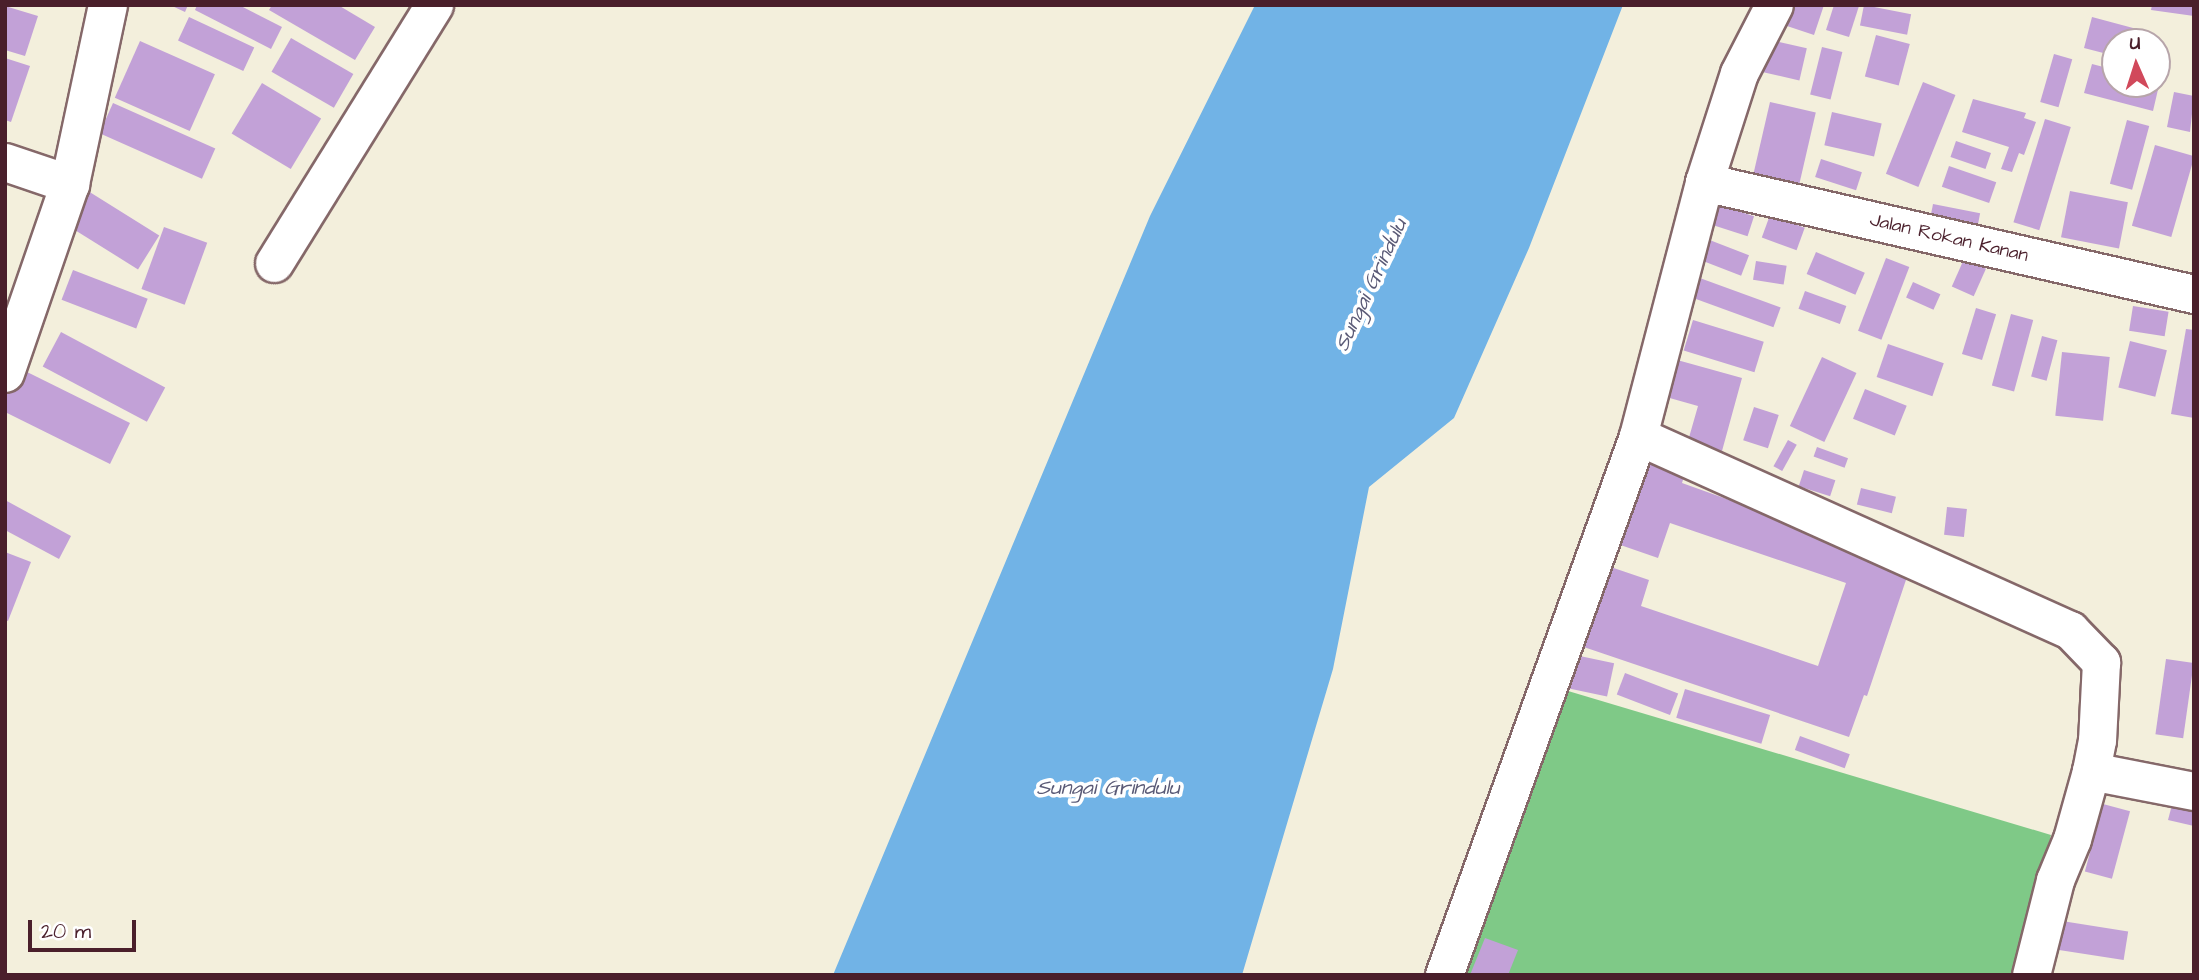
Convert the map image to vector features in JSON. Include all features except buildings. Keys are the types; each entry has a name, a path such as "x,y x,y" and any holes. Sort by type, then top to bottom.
{"street":[{"path":"5,373 70,184 108,5"},
{"path":"274,263 434,5"},
{"path":"1444,975 1638,436 1704,182 1739,74 1774,5"},
{"path":"5,162 70,184"},
{"name":"Jalan Rokan Kanan","path":"1704,182 2194,294"},
{"path":"1638,436 2070,630 2101,662 2098,729 2091,771 2072,839 2055,880 2031,975"},
{"path":"2091,771 2194,791"}],"green space":[{"path":"1548,685 2051,835 2018,975 1444,975"}],"water":[{"name":"Sungai Grindulu","path":"1255,5 1623,5 1529,248 1454,418 1369,487 1333,669 1242,975 833,975 1150,216"}]}
